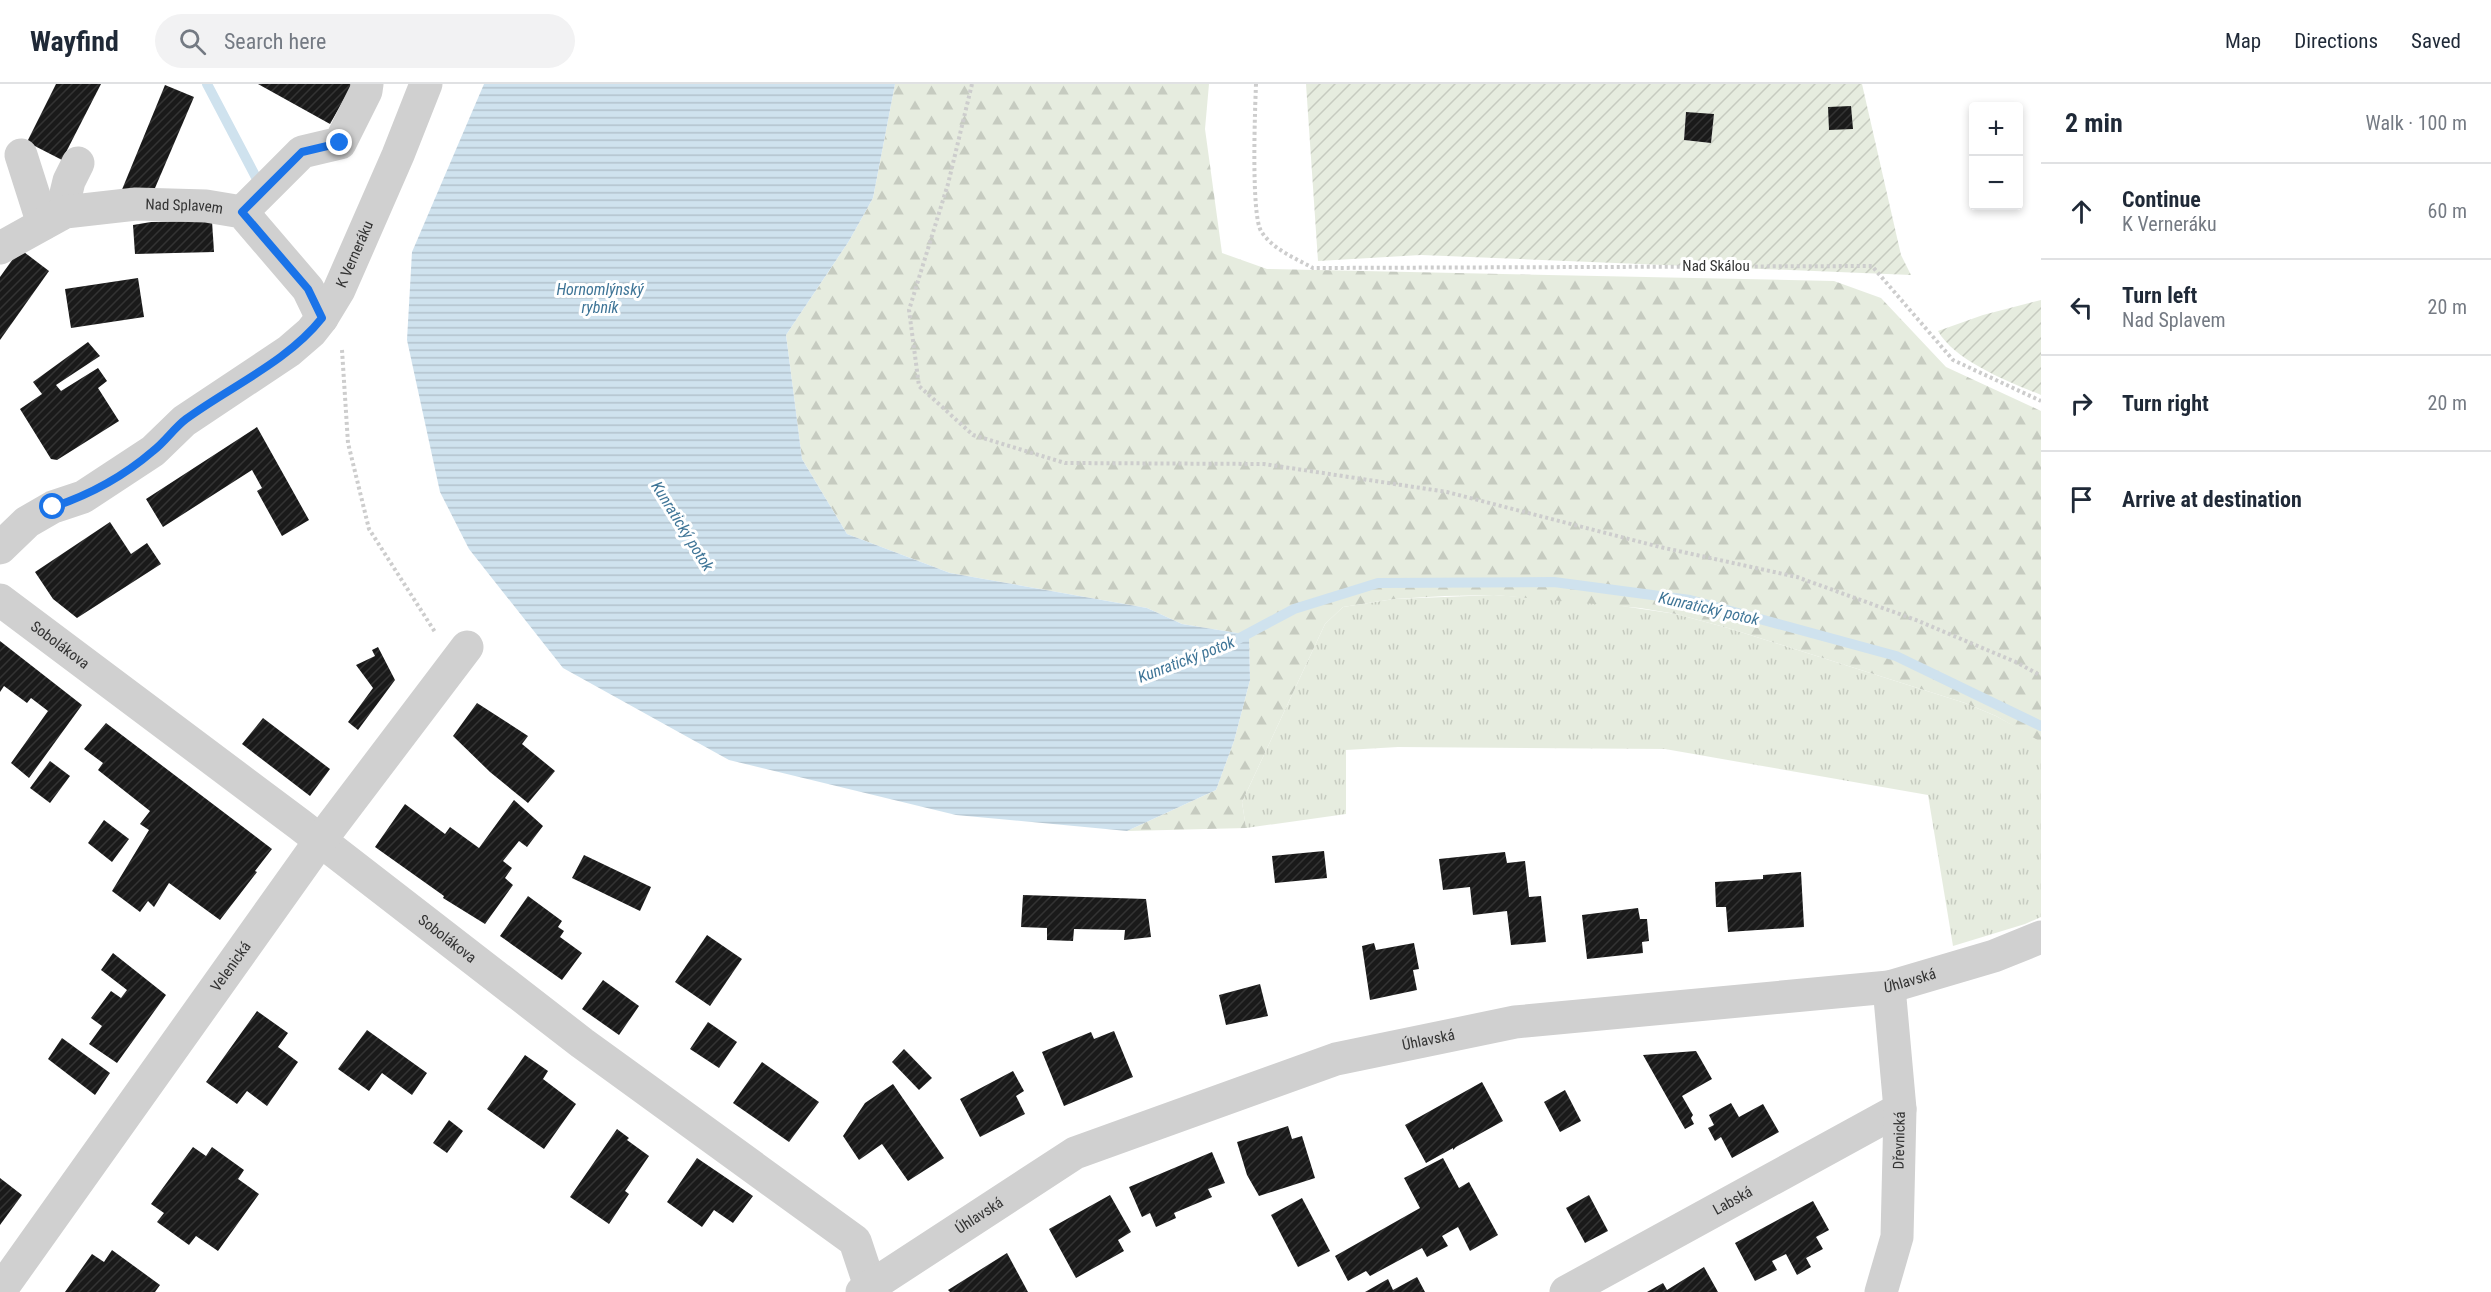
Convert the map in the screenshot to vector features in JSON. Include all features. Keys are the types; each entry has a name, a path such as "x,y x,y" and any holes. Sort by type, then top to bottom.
{"street":[{"path":"242,212 302,152 340,143 366,91 367,84"},
{"name":"K Verneráku","path":"0,548 27,522 53,507 83,497 153,451 184,421 289,351 311,332 339,290 359,247 426,84"},
{"path":"21,156 52,219"},
{"path":"52,219 78,164"},
{"name":"Nad Splavem","path":"0,248 52,219 136,204 207,206 242,212 308,289 322,318"},
{"name":"Sobolákova","path":"0,600 321,840 582,1042 855,1241 868,1290"},
{"name":"Velenická","path":"0,1291 321,840 461,655"},
{"name":"Úhlavská","path":"868,1290 1075,1153 1336,1059 1515,1022 1889,987 1994,956 2041,937"},
{"name":"Dřevnická","path":"1881,1292 1897,1237 1900,1109 1889,987"},
{"name":"Labská","path":"1566,1292 1900,1109"}],"path":[{"path":"972,84 948,184 909,310 919,386 973,435 1065,463 1264,464 1448,492 1660,547 1797,577 1916,620 2018,663 2041,676"},
{"name":"Nad Skálou","path":"1256,84 1256,200 1260,230 1278,249 1313,267 1872,266 1953,360 2041,401"},
{"path":"342,350 348,443 369,529 461,655"}],"green space":[{"path":"895,84 1209,84 1205,129 1222,253 1267,269 1834,281 1881,298 1946,367 2041,411 2041,742 1996,716 1965,703 1728,628 1676,614 1640,608 1494,595 1394,599 1343,607 1325,624 1242,802 1246,828 1127,831 1216,790 1234,741 1250,680 1249,635 1182,624 1147,608 950,573 847,534 802,459 786,335 849,241 873,198"},
{"path":"1306,84 1862,84 1901,255 1911,275 1421,255 1318,261","holes":["1686,112 1714,115 1711,143 1684,140"]},
{"path":"2041,300 2041,395 1999,377 1970,361 1946,342 1938,331 1983,315"},
{"path":"1494,595 1595,602 1676,614 1728,628 1965,703 1996,716 2041,741 2041,917 1953,946 1928,795 1665,749 1398,747 1346,750 1346,814 1246,828 1242,802 1325,624 1343,607 1394,599"}],"water":[{"name":"Hornomlýnský rybník","path":"484,84 895,84 873,198 849,241 786,335 802,459 847,534 950,573 1147,608 1182,624 1249,635 1250,680 1234,741 1216,790 1127,831 956,815 729,760 563,668 469,549 440,492 407,340 412,252"}],"building":[{"path":"56,84 101,84 62,160 27,142"},
{"path":"258,84 350,84 352,85 330,124"},
{"path":"165,85 194,97 152,195 121,192"},
{"path":"1851,106 1853,129 1829,130 1828,107"},
{"path":"1686,112 1714,114 1711,143 1684,140"},
{"path":"212,221 214,252 135,254 133,225 151,222"},
{"path":"20,249 49,271 0,340 0,277"},
{"path":"138,278 144,317 71,328 65,289"},
{"path":"88,342 100,356 56,385 61,391 98,368 107,381 98,388 119,421 57,460 51,459 20,409 42,394 33,382"},
{"path":"257,427 309,520 282,536 257,491 262,488 252,470 163,527 146,499"},
{"path":"110,522 131,554 147,543 161,564 77,618 53,599 35,572"},
{"path":"0,641 82,705 29,778 11,763 48,711 31,698 27,703 4,686 0,692"},
{"path":"378,647 395,680 358,730 348,722 373,688 356,665 375,656 372,650"},
{"path":"477,703 528,736 522,744 555,771 528,803 490,772 453,736"},
{"path":"263,718 330,769 310,796 242,744"},
{"path":"106,723 272,849 220,920 169,883 154,907 148,901 140,912 112,891 149,830 140,824 150,811 98,770 103,763 84,749"},
{"path":"50,761 70,776 50,803 30,788"},
{"path":"514,800 543,826 527,847 519,841 503,861 512,868 505,878 513,885 485,924 443,898 444,896 375,847 405,804 445,834 450,827 479,848"},
{"path":"104,820 129,839 112,862 88,843"},
{"path":"1324,851 1327,878 1275,883 1272,856"},
{"path":"1505,852 1507,863 1525,861 1529,897 1541,896 1546,942 1511,945 1507,911 1473,915 1470,887 1443,890 1439,859"},
{"path":"584,855 651,887 640,911 572,878"},
{"path":"1801,872 1804,927 1728,932 1726,907 1716,907 1715,882 1763,879 1763,875"},
{"path":"1023,895 1146,899 1151,937 1124,940 1125,930 1074,929 1073,941 1047,940 1047,928 1021,927"},
{"path":"528,896 562,921 558,927 564,931 560,937 582,953 562,980 500,936"},
{"path":"1638,908 1640,919 1647,919 1649,941 1642,942 1643,953 1587,959 1582,915"},
{"path":"707,935 742,959 710,1006 675,982"},
{"path":"1374,943 1376,950 1414,943 1419,969 1413,970 1417,990 1370,1000 1362,946"},
{"path":"113,953 166,995 117,1063 89,1044 102,1026 91,1018 111,991 121,998 127,990 101,970"},
{"path":"603,980 639,1006 619,1035 582,1009"},
{"path":"1260,984 1268,1016 1226,1025 1219,995"},
{"path":"257,1011 288,1033 278,1047 298,1062 267,1106 247,1091 237,1104 206,1082"},
{"path":"708,1022 737,1042 719,1068 690,1049"},
{"path":"367,1030 427,1073 412,1095 382,1073 369,1091 338,1069"},
{"path":"1114,1031 1133,1077 1064,1106 1042,1052 1091,1032 1094,1039"},
{"path":"62,1038 110,1073 95,1095 48,1059"},
{"path":"904,1049 932,1078 919,1090 892,1062"},
{"path":"1696,1051 1712,1079 1682,1096 1693,1115 1691,1118 1694,1124 1685,1129 1643,1055"},
{"path":"525,1055 548,1071 543,1079 576,1104 544,1149 487,1109"},
{"path":"762,1062 819,1102 789,1142 733,1103"},
{"path":"1013,1071 1024,1091 1016,1096 1025,1114 980,1137 960,1099"},
{"path":"1482,1082 1503,1121 1426,1163 1405,1125"},
{"path":"893,1084 944,1158 908,1181 882,1144 859,1160 843,1136 865,1103"},
{"path":"1565,1090 1581,1121 1560,1132 1544,1102"},
{"path":"1731,1103 1739,1117 1763,1104 1779,1132 1732,1158 1721,1137 1715,1141 1708,1128 1714,1125 1709,1115"},
{"path":"449,1120 463,1131 447,1153 433,1143"},
{"path":"1288,1126 1292,1139 1302,1136 1315,1178 1259,1196 1247,1175 1237,1142"},
{"path":"617,1129 629,1138 627,1140 649,1156 625,1191 629,1194 609,1224 570,1197"},
{"path":"193,1147 206,1156 212,1147 244,1170 238,1179 259,1194 218,1251 196,1236 189,1245 157,1222 164,1213 151,1204"},
{"path":"1212,1152 1225,1183 1208,1189 1212,1197 1174,1213 1176,1218 1156,1227 1150,1213 1142,1217 1129,1187"},
{"path":"697,1158 753,1196 733,1223 714,1210 702,1227 667,1202"},
{"path":"1443,1158 1459,1188 1469,1182 1498,1235 1470,1251 1458,1227 1442,1236 1448,1246 1427,1257 1422,1248 1370,1276 1366,1271 1348,1281 1335,1256 1420,1208 1404,1178"},
{"path":"0,1178 22,1195 0,1225"},
{"path":"1110,1195 1131,1232 1118,1240 1124,1251 1076,1278 1049,1229"},
{"path":"1589,1195 1608,1231 1585,1243 1566,1208"},
{"path":"1302,1198 1330,1251 1298,1267 1271,1215"},
{"path":"1813,1201 1829,1230 1816,1237 1823,1249 1806,1258 1811,1267 1797,1275 1786,1254 1772,1261 1777,1270 1755,1281 1735,1243"},
{"path":"112,1250 160,1285 155,1292 65,1292 92,1254 104,1262"},
{"path":"1007,1253 1028,1292 950,1292 948,1290"},
{"path":"1704,1267 1718,1292 1647,1292 1663,1283 1667,1290"},
{"path":"1417,1277 1425,1292 1365,1292 1388,1279 1393,1290"}],"waterway":[{"name":"Kunratický potok","path":"207,84 259,183"},
{"name":"Kunratický potok","path":"1238,639 1294,609 1378,583 1554,582 1690,600 1896,656 2041,726"}],"route":[{"path":"53,507 83,497 110,481 153,451 184,421 289,351 311,332 322,318 308,289 242,212 302,152 340,143"}]}
